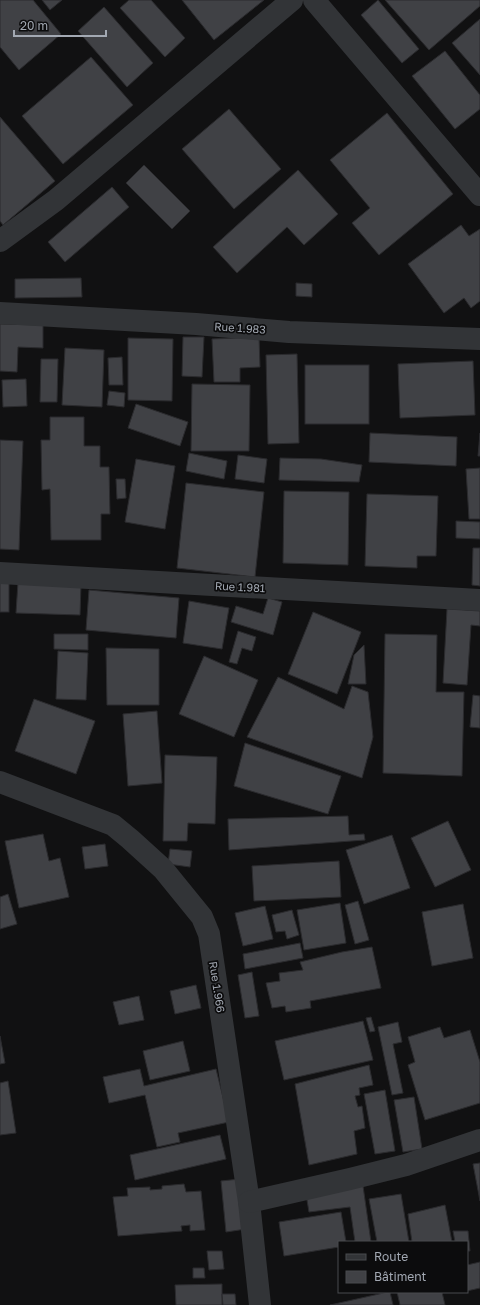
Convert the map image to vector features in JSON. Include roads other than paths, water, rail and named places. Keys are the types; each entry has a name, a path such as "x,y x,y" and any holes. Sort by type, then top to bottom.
{"street":[{"path":"0,241 56,200 292,0"},
{"path":"314,0 480,195"},
{"name":"Rue 1.983","path":"0,312 196,324 288,332 480,339"},
{"name":"Rue 1.981","path":"0,573 480,600"},
{"name":"Rue 1.966","path":"0,782 113,825 130,838 163,869 202,917 209,934 249,1202 260,1305"},
{"path":"249,1202 406,1165 480,1140"}]}
